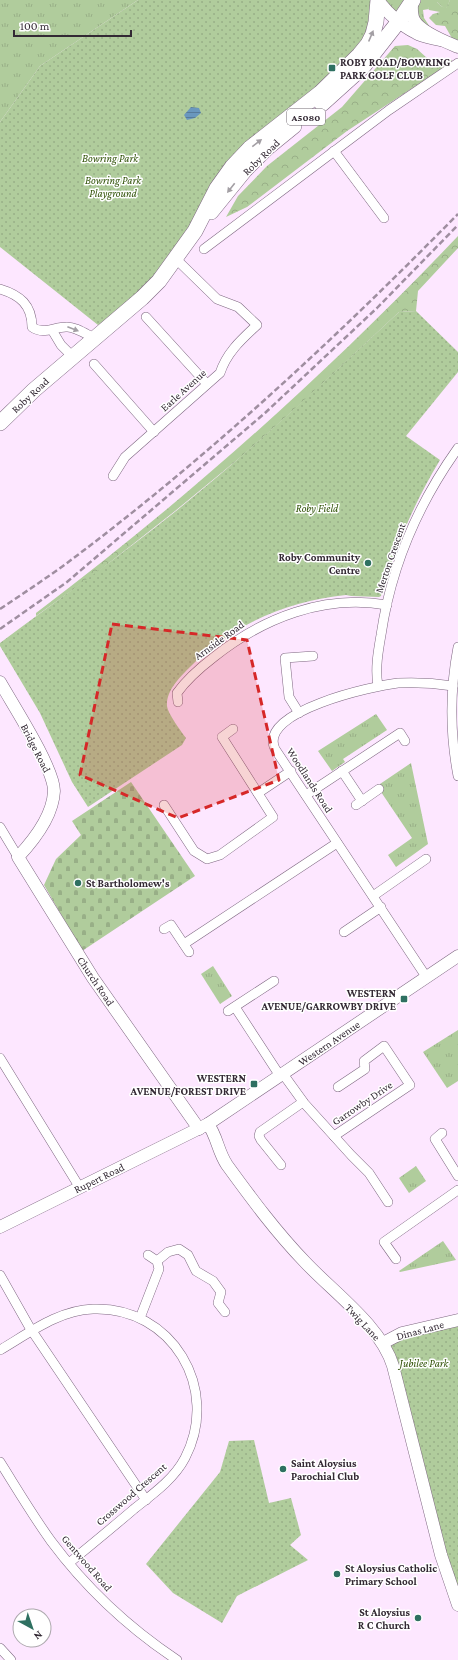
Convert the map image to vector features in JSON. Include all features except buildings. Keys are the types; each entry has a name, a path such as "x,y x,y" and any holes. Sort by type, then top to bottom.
{"main road":[{"name":"Roby Road","path":"195,231 217,188 232,167 250,148 320,93 359,55 368,44 373,34 376,22 378,0"},
{"name":"Roby Road","path":"0,423 34,390 147,294 176,259 195,231 245,170 267,148 364,67 399,21 412,0"}],"street":[{"path":"378,0 383,8 416,34"},
{"path":"412,0 412,12 415,22 424,30 440,40"},
{"path":"384,40 396,34 416,34 440,40 458,47"},
{"path":"204,249 389,110 458,63"},
{"path":"334,151 384,218"},
{"name":"Earle Avenue","path":"113,476 126,458 220,373 224,361 232,350 257,325 238,307 217,299 176,259"},
{"path":"0,289 25,302 30,309 32,327 37,331 52,330 68,326 94,338"},
{"path":"146,317 207,384"},
{"path":"52,330 61,345 72,357"},
{"path":"94,364 154,432"},
{"name":"Merton Crescent","path":"378,686 376,670 382,627 386,605 398,564 413,526 438,477 458,448"},
{"name":"Arnside Road","path":"178,702 178,693 187,681 200,669 238,639 273,620 301,610 329,604 359,602 386,605"},
{"path":"458,647 453,686 452,714 458,776"},
{"path":"299,713 289,697 286,658 312,656"},
{"name":"Bridge Road","path":"0,682 50,773 54,788 48,815 35,836 18,857"},
{"name":"Woodlands Road","path":"426,978 381,907 274,746 273,736 278,727 299,713 343,694 378,686 421,682 453,686"},
{"path":"164,805 194,851 207,859 220,855 273,817 222,737 233,729"},
{"path":"306,795 400,733 405,740"},
{"path":"258,793 290,771"},
{"path":"342,771 359,803 378,789"},
{"name":"Church Road","path":"0,827 93,978 204,1126"},
{"path":"164,930 171,925 187,948 338,843"},
{"path":"373,896 426,859"},
{"path":"344,932 381,907"},
{"name":"Western Avenue","path":"204,1126 458,956"},
{"name":"Garrowby Drive","path":"274,981 231,1009 302,1102 369,1173 388,1202"},
{"name":"Garrowby Drive","path":"334,1136 410,1085 384,1046 364,1061 365,1069 338,1087"},
{"path":"0,1058 80,1188"},
{"path":"281,1165 261,1140 260,1132 302,1102"},
{"name":"Rupert Road","path":"0,1227 204,1126"},
{"name":"Twig Lane","path":"204,1126 214,1134 220,1152 227,1164 283,1238 372,1329 383,1343 391,1358 440,1549 457,1600"},
{"path":"442,1133 434,1139 458,1176"},
{"path":"396,1259 384,1242 458,1190"},
{"path":"157,1261 168,1252 179,1249 188,1255 196,1271 214,1281 220,1292 218,1303 225,1312"},
{"path":"140,1318 158,1273 159,1266 157,1261 148,1255"},
{"path":"0,1275 19,1311 146,1500"},
{"name":"Crosswood Crescent","path":"0,1350 56,1318 83,1310 111,1310 140,1318 163,1334 184,1358 194,1384 197,1418 194,1436 185,1458 171,1477 146,1500 69,1563"},
{"name":"Dinas Lane","path":"383,1343 402,1333 458,1320"},
{"name":"Gentwood Road","path":"0,1462 45,1532 69,1563 96,1593 121,1617 177,1660"},
{"path":"0,1648 10,1660"}],"highlighted area":[{"path":"112,624 247,640 279,780 178,818 80,775"}],"green space":[{"path":"0,0 138,0 40,66 0,122"},
{"name":"Bowring Park","path":"138,0 378,0 376,22 320,93 195,231 130,308 98,325 0,247 0,122 40,66"},
{"path":"382,0 410,0 398,18"},
{"path":"421,0 450,0 446,9 437,2 428,8 429,9 423,10 424,18 430,27 419,25 417,7"},
{"path":"450,0 458,0 458,42 453,40 445,26 436,25 429,18 433,14 440,12 429,10 428,8 432,2 437,2 446,8"},
{"path":"408,45 417,49 427,58 452,60 449,64 347,131 247,207 226,217 238,196 267,166 342,107 395,46"},
{"path":"458,236 458,248 418,291 416,311 399,312 307,398 243,455 95,574 36,616 36,613 92,570 202,480 255,433 358,337"},
{"name":"Roby Field","path":"416,311 458,352 458,372 406,436 440,460 406,526 392,561 381,596 346,595 302,603 281,609 261,618 223,639 177,680 167,700 167,706 170,713 186,738 182,745 88,807 72,782 40,713 0,646 0,643 133,545 205,487 289,413 399,312"},
{"path":"376,714 387,730 343,759 345,762 332,771 318,751"},
{"path":"411,763 428,844 396,867 388,855 412,838 377,786"},
{"path":"131,782 195,876 82,951 44,885 56,859 81,835 72,821"},
{"path":"213,966 232,996 220,1004 201,974"},
{"path":"458,1030 458,1081 447,1088 423,1052"},
{"path":"416,1166 426,1181 409,1193 399,1178"},
{"path":"443,1241 456,1260 399,1271"},
{"name":"Jubilee Park","path":"458,1318 458,1597 383,1343"},
{"path":"254,1440 269,1503 291,1498 301,1535 290,1545 308,1560 237,1596 222,1623 173,1593 146,1564 220,1472 229,1441"}],"water":[{"path":"191,107 199,108 201,113 195,118 187,120 184,115"}],"railway":[{"path":"0,609 63,566 115,526 217,442 316,353 458,214"},
{"path":"0,629 67,582 265,413 377,308 458,225"}],"place":[{"name":"ROBY ROAD/BOWRING PARK GOLF CLUB","path":"332,68"},
{"name":"Roby Community Centre","path":"368,563"},
{"name":"St Bartholomew's","path":"78,883"},
{"name":"WESTERN AVENUE/GARROWBY DRIVE","path":"404,999"},
{"name":"WESTERN AVENUE/FOREST DRIVE","path":"254,1084"},
{"name":"Saint Aloysius Parochial Club","path":"283,1469"},
{"name":"St Aloysius Catholic Primary School","path":"337,1574"},
{"name":"St Aloysius R C Church","path":"418,1618"}],"park label":[{"name":"Bowring Park Playground","path":"113,186"}]}
